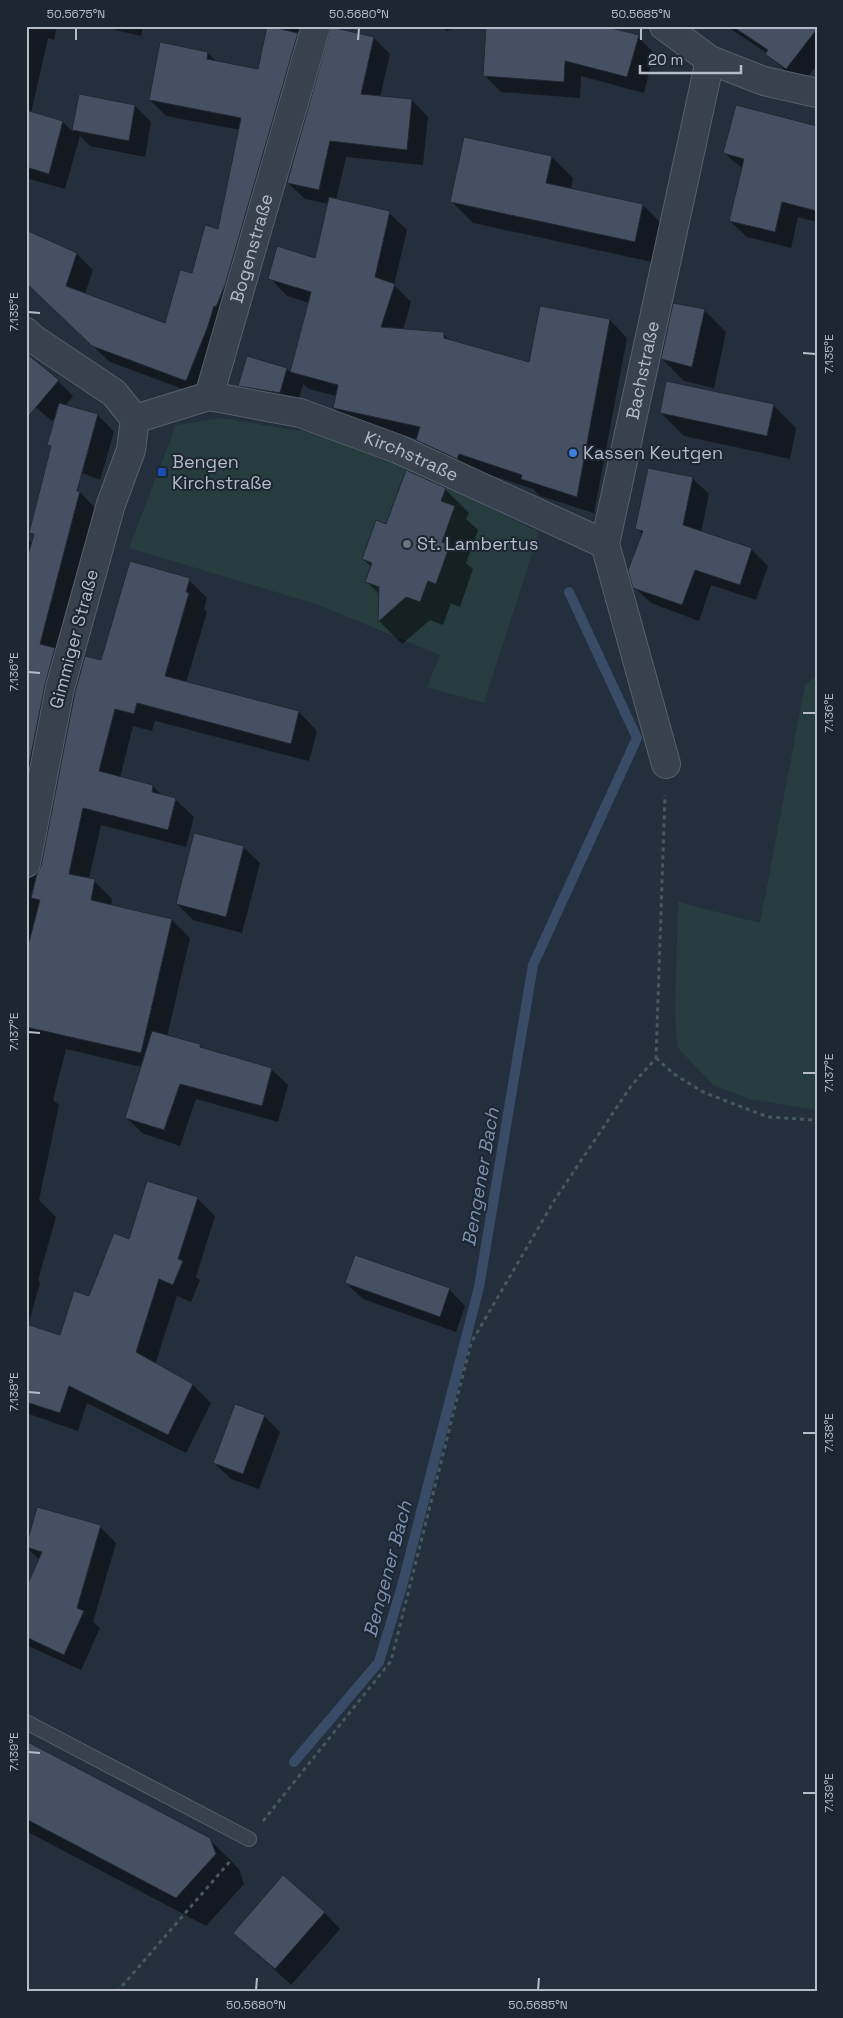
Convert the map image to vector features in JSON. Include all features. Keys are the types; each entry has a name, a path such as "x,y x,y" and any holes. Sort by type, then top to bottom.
{"street":[{"name":"Bogenstraße","path":"210,396 316,26"},
{"path":"664,26 710,60 764,81 817,93"},
{"name":"Bachstraße","path":"666,764 605,544 710,60"},
{"path":"26,332 32,338 114,393 135,419 210,396"},
{"name":"Kirchstraße","path":"210,396 300,413 398,449 605,544"},
{"name":"Gimmiger Straße","path":"26,863 60,688 111,504 132,450 135,419"}],"lane":[{"path":"26,1722 249,1839"}],"path":[{"path":"117,1992 249,1839 391,1661 471,1343 554,1201 631,1086 656,1058 666,764"},
{"path":"656,1058 674,1074 702,1092 768,1117 817,1120"}],"green space":[{"path":"221,418 313,433 376,453 539,532 484,703 427,687 440,655 316,604 129,548 176,425"},
{"path":"817,675 817,1110 749,1099 713,1085 677,1047 675,1008 678,902 760,923 805,685"}],"building":[{"path":"267,26 298,33 225,285 216,307 214,306 186,381 92,346 26,283 26,230 77,253 66,286 165,323 180,270 192,273 205,225 218,229 241,118 149,100 160,42 208,52 207,59 258,69"},
{"path":"486,26 603,26 639,35 627,77 565,61 564,82 483,76"},
{"path":"732,26 817,26 817,29 786,69 765,54 768,50"},
{"path":"331,27 374,37 361,94 412,99 407,150 330,141 319,190 287,183"},
{"path":"79,94 135,105 129,141 72,130"},
{"path":"736,105 817,126 817,211 782,202 775,232 729,221 744,159 723,153"},
{"path":"26,110 63,121 49,174 26,167"},
{"path":"464,137 552,156 546,183 643,204 635,242 450,202"},
{"path":"329,197 390,211 375,277 395,284 381,327 444,332 444,338 529,362 540,306 610,319 577,497 521,479 522,475 459,454 457,459 416,440 420,427 333,408 338,385 290,372 311,292 268,279 277,246 315,258"},
{"path":"673,303 705,309 692,367 661,359"},
{"path":"26,353 59,380 26,419"},
{"path":"247,356 287,368 280,393 238,386"},
{"path":"666,381 774,404 767,436 660,413"},
{"path":"59,403 98,414 77,491 80,491 40,644 55,648 45,685 26,780 26,563 34,534 29,533 51,446 47,445"},
{"path":"648,468 693,477 683,525 752,548 740,585 695,570 682,605 633,588 628,570 643,531 635,529"},
{"name":"St. Lambertus","path":"406,470 446,488 441,501 455,506 442,542 450,545 436,584 428,581 420,602 406,597 378,622 379,587 365,582 372,563 362,559 376,520 386,524"},
{"path":"130,561 190,578 186,592 189,593 165,676 299,711 291,744 137,703 134,714 115,709 99,771 153,785 152,792 176,798 168,830 83,808 69,874 95,879 91,900 172,919 141,1053 26,1027 26,942 29,942 40,900 31,898 41,866 75,692 85,656 101,660"},
{"path":"194,833 244,846 226,917 176,904"},
{"path":"152,1031 200,1044 200,1047 272,1068 262,1106 180,1084 164,1130 125,1118"},
{"path":"147,1181 198,1197 178,1259 183,1261 173,1285 159,1279 136,1352 193,1384 168,1435 69,1386 60,1413 26,1402 26,1324 60,1335 74,1291 89,1296 114,1233 129,1239"},
{"path":"355,1255 450,1288 440,1317 345,1283"},
{"path":"235,1404 265,1415 243,1474 213,1463"},
{"path":"37,1507 101,1525 77,1608 84,1611 64,1655 26,1637 26,1588 42,1552 26,1547"},
{"path":"26,1741 210,1838 216,1854 176,1898 26,1819"},
{"path":"283,1875 325,1912 275,1969 233,1933"}],"waterway":[{"name":"Bengener Bach","path":"294,1762 379,1662 402,1586 479,1287 533,965 637,738 569,592"}],"place":[{"name":"Kassen Keutgen","path":"573,453"},
{"name":"Bengen Kirchstraße","path":"162,472"},
{"name":"St. Lambertus","path":"407,544"}]}
